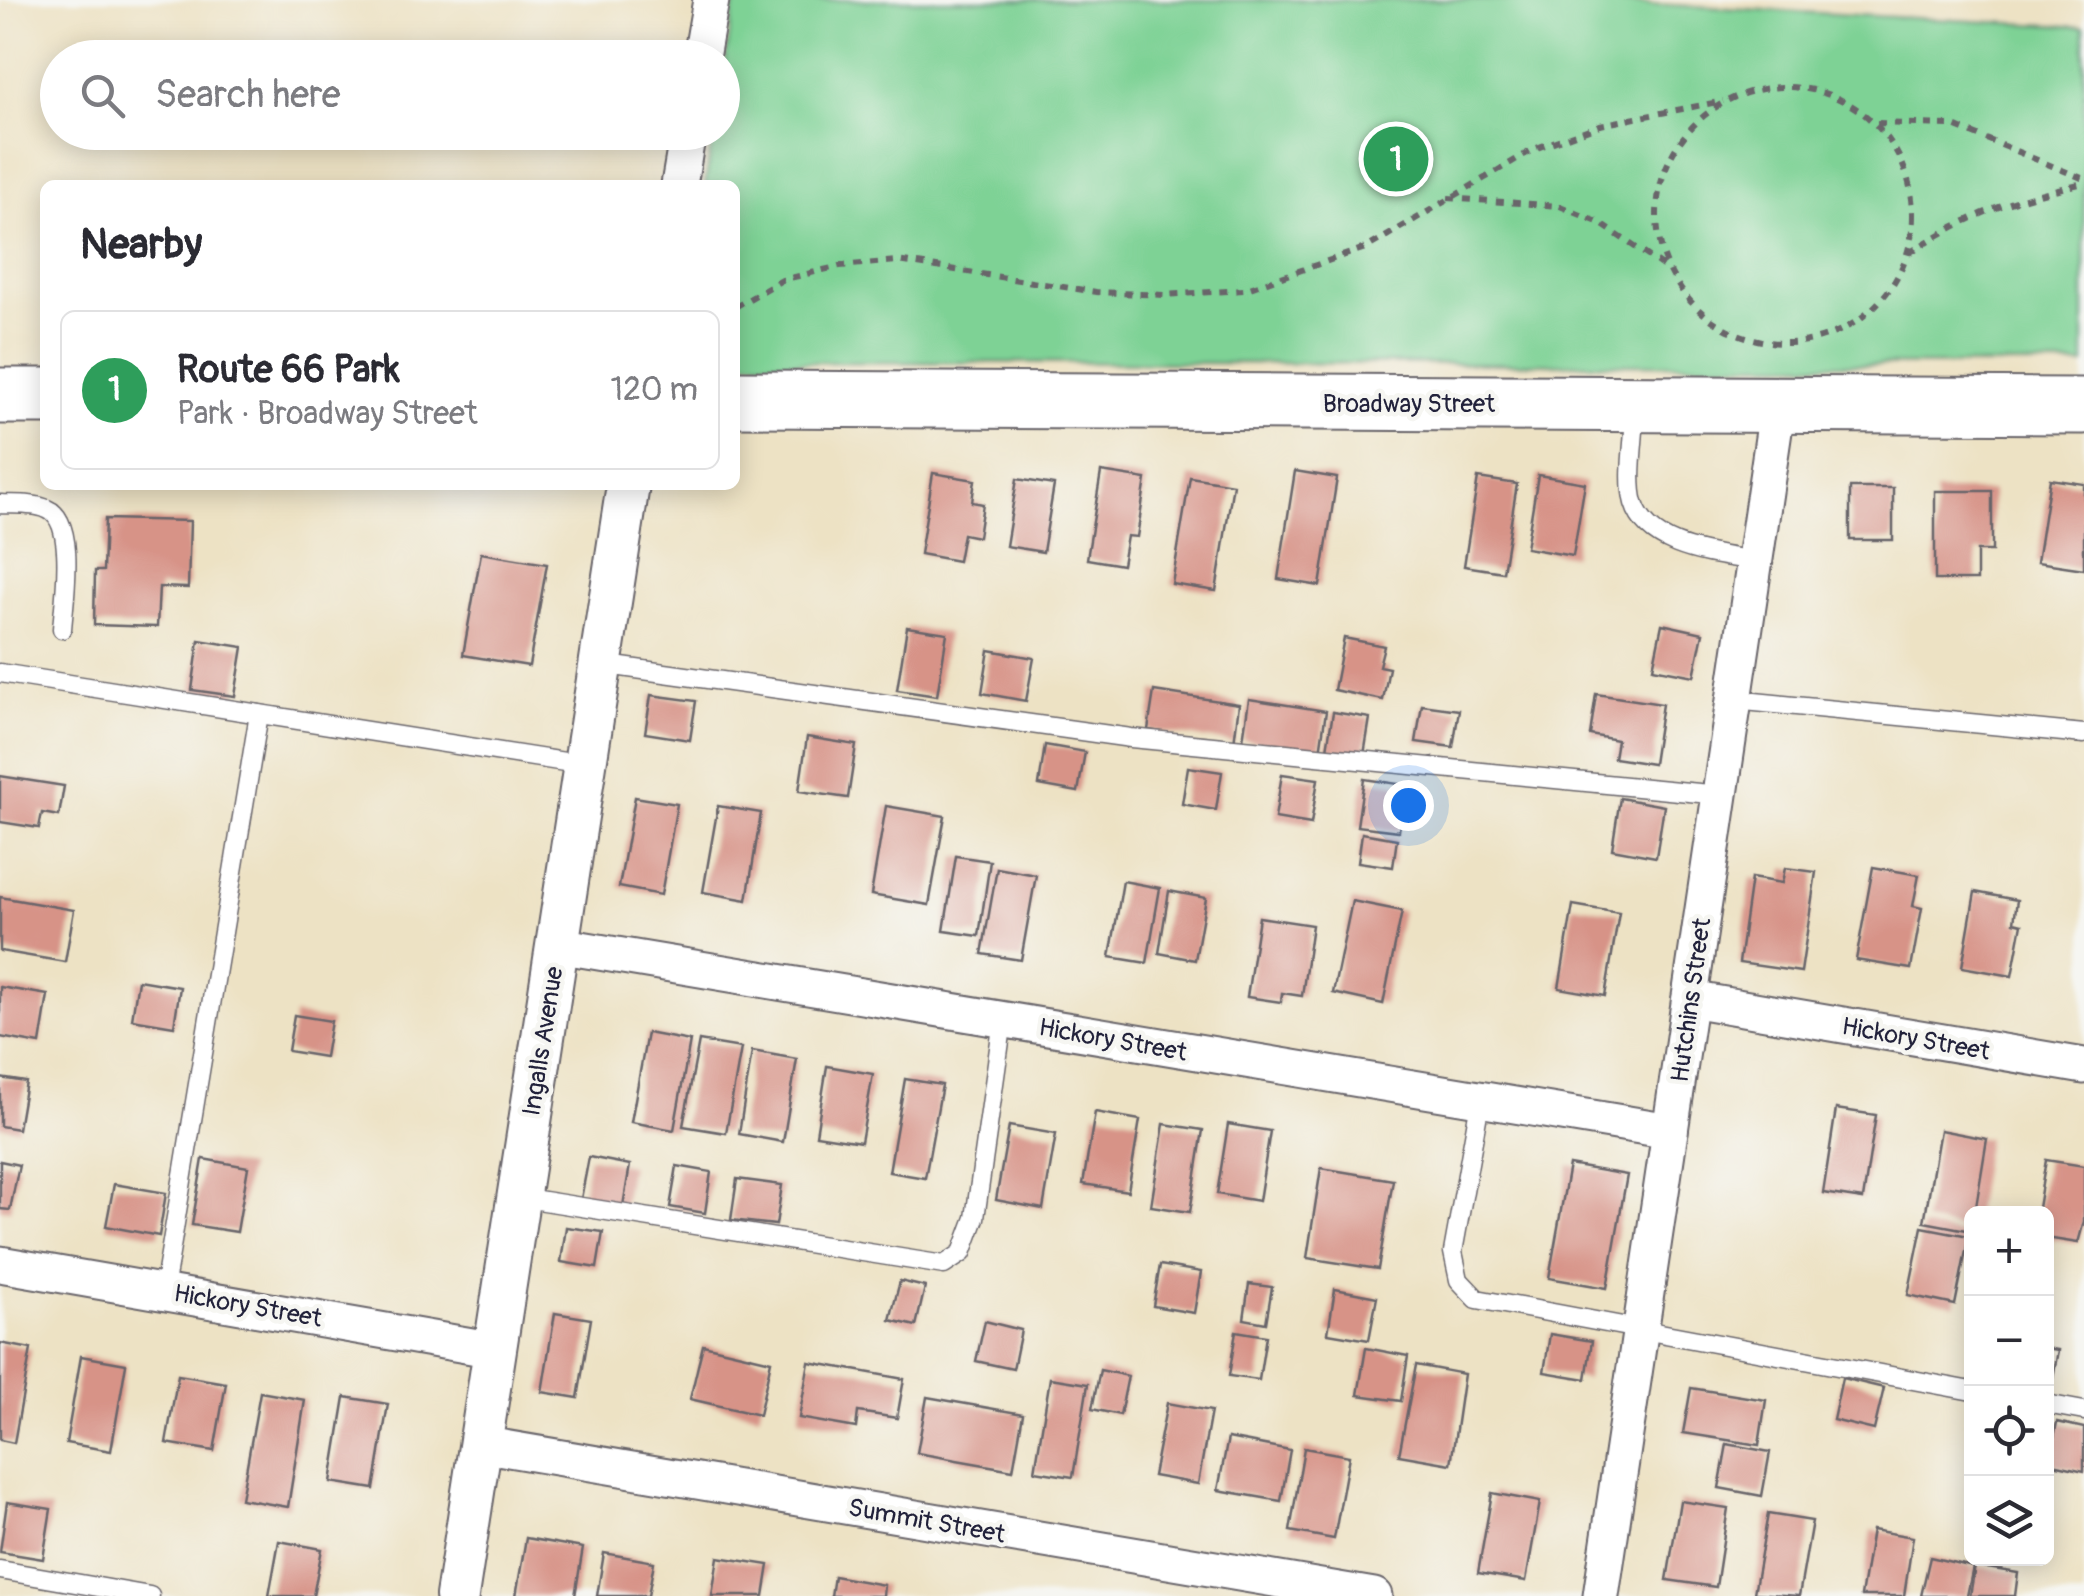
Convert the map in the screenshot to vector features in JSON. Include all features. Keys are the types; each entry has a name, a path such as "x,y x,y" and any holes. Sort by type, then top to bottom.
{"main road":[{"path":"0,396 40,396"},
{"name":"Broadway Street","path":"740,398 2084,406"}],"street":[{"path":"704,40 711,0"},
{"path":"679,180 685,150"},
{"name":"Hutchins Street","path":"1601,1596 1778,404"},
{"name":"Ingalls Avenue","path":"457,1596 627,490"},
{"name":"Hickory Street","path":"557,945 1480,1102 1670,1130"},
{"name":"Hickory Street","path":"1690,999 2084,1066"},
{"name":"Hickory Street","path":"0,1264 495,1350"},
{"name":"Summit Street","path":"480,1444 1374,1596"}],"lane":[{"path":"1635,403 1634,501 1643,522 1682,547 1755,561"},
{"path":"0,504 46,508 59,516 66,536 62,629"},
{"path":"600,664 1131,738 1720,796"},
{"path":"0,673 585,765"},
{"path":"1734,700 2084,734"},
{"path":"164,1290 259,714"},
{"path":"518,1196 944,1265 962,1254 975,1218 1002,1020"},
{"path":"1480,1102 1453,1252 1459,1280 1477,1299 1964,1389"},
{"path":"2054,1405 2084,1411"},
{"path":"0,1570 150,1596"}],"path":[{"path":"740,304 782,280 840,266 898,261 1096,292 1244,290 1368,247 1534,148 1600,125 1723,102 1762,88 1804,86 1842,99 1876,123 1898,151 1911,184 1914,219 1908,254 1888,294 1856,324 1815,341 1772,344 1729,332 1693,306 1668,269 1657,232 1658,193 1670,156 1692,125 1723,102"},
{"path":"1876,123 1952,125 2084,181"},
{"path":"1908,254 1960,220 2019,197 2084,181"},
{"path":"1446,198 1560,206 1600,223 1668,269"}],"green space":[{"path":"735,0 1573,0 2084,27 2084,365 740,362 740,180 706,180 710,150 740,150 740,40 729,40"}],"building":[{"path":"1295,471 1337,478 1320,586 1278,579"},
{"path":"1101,472 1146,479 1137,537 1127,536 1122,565 1087,559"},
{"path":"933,473 975,480 972,502 983,504 978,537 963,534 958,561 920,554"},
{"path":"1538,475 1585,483 1573,556 1526,548"},
{"path":"1190,477 1233,484 1216,591 1172,584"},
{"path":"1478,478 1517,484 1503,572 1464,566"},
{"path":"1017,479 1054,485 1043,552 1006,546"},
{"path":"2050,479 2084,484 2084,569 2037,562"},
{"path":"1850,488 1893,488 1893,540 1850,540"},
{"path":"1935,491 1992,491 1992,551 1977,551 1977,580 1935,580"},
{"path":"105,519 190,521 188,588 159,587 157,627 94,625 95,571 103,571"},
{"path":"481,553 547,564 529,666 463,655"},
{"path":"1662,624 1703,633 1694,676 1653,668"},
{"path":"907,627 947,633 937,696 897,690"},
{"path":"1344,638 1384,646 1379,666 1389,668 1383,700 1334,690"},
{"path":"199,640 243,647 235,696 192,690"},
{"path":"989,650 1034,658 1026,701 982,693"},
{"path":"1154,691 1239,704 1234,743 1148,730"},
{"path":"1596,694 1662,704 1653,764 1614,758 1617,740 1590,735"},
{"path":"651,695 696,701 690,740 645,733"},
{"path":"1249,699 1326,711 1320,752 1243,740"},
{"path":"1422,705 1459,710 1453,747 1416,742"},
{"path":"1333,712 1370,718 1364,755 1327,749"},
{"path":"807,737 856,745 848,798 799,791"},
{"path":"1045,745 1085,752 1078,792 1039,785"},
{"path":"1188,767 1222,772 1216,810 1182,804"},
{"path":"1282,774 1318,779 1311,824 1275,818"},
{"path":"0,776 64,786 59,816 42,813 39,828 0,822"},
{"path":"1364,779 1405,785 1399,831 1357,826"},
{"path":"635,797 677,804 661,895 619,887"},
{"path":"1620,798 1664,806 1656,857 1612,849"},
{"path":"718,806 761,813 747,900 703,892"},
{"path":"886,806 945,816 929,905 871,895"},
{"path":"1362,833 1397,839 1393,867 1358,862"},
{"path":"956,856 990,861 979,936 944,931"},
{"path":"1873,867 1919,875 1913,906 1922,908 1911,969 1856,960"},
{"path":"997,868 1036,875 1021,960 982,954"},
{"path":"1785,868 1816,872 1801,972 1739,963 1751,878 1782,883"},
{"path":"1123,881 1160,888 1147,963 1110,957"},
{"path":"1169,891 1206,898 1195,960 1159,953"},
{"path":"1975,892 2017,900 2014,922 2022,924 2012,976 1962,967"},
{"path":"0,897 74,910 65,962 0,951"},
{"path":"1352,901 1402,911 1383,1004 1333,993"},
{"path":"1573,905 1619,913 1605,996 1559,988"},
{"path":"1259,917 1312,925 1302,996 1282,993 1281,1002 1247,997"},
{"path":"138,980 180,987 174,1026 132,1019"},
{"path":"0,987 48,995 40,1044 0,1037"},
{"path":"294,1015 331,1021 325,1057 288,1051"},
{"path":"647,1033 690,1041 674,1130 631,1122"},
{"path":"699,1041 741,1048 726,1133 683,1126"},
{"path":"752,1051 797,1059 783,1142 739,1134"},
{"path":"827,1066 873,1074 861,1142 816,1135"},
{"path":"0,1078 26,1082 18,1129 0,1126"},
{"path":"905,1079 942,1085 925,1178 889,1172"},
{"path":"1836,1109 1876,1115 1863,1199 1823,1193"},
{"path":"1095,1112 1140,1120 1128,1191 1083,1184"},
{"path":"1164,1124 1203,1130 1190,1212 1151,1206"},
{"path":"1228,1124 1270,1131 1259,1201 1217,1194"},
{"path":"1009,1126 1056,1134 1043,1209 996,1200"},
{"path":"1940,1130 1987,1139 1976,1206 1964,1206 1964,1230 1924,1222"},
{"path":"589,1157 630,1165 623,1206 581,1199"},
{"path":"203,1159 248,1167 237,1232 192,1225"},
{"path":"2046,1160 2084,1166 2084,1221 2078,1243 2054,1239 2054,1206 2038,1206"},
{"path":"0,1161 19,1165 10,1210 0,1209"},
{"path":"1569,1165 1627,1175 1607,1288 1549,1278"},
{"path":"677,1166 711,1172 705,1213 670,1207"},
{"path":"1321,1168 1393,1180 1378,1269 1307,1258"},
{"path":"737,1179 782,1185 776,1225 731,1220"},
{"path":"114,1184 166,1193 159,1236 106,1226"},
{"path":"566,1227 603,1232 597,1268 561,1262"},
{"path":"1922,1227 1964,1235 1964,1261 1955,1305 1908,1295"},
{"path":"1160,1265 1201,1272 1194,1313 1153,1306"},
{"path":"900,1281 925,1287 916,1326 890,1320"},
{"path":"1249,1284 1272,1287 1266,1323 1244,1319"},
{"path":"1335,1289 1377,1297 1369,1340 1328,1333"},
{"path":"555,1313 591,1319 578,1398 542,1392"},
{"path":"985,1321 1021,1330 1013,1369 976,1361"},
{"path":"1236,1331 1266,1336 1259,1380 1229,1376"},
{"path":"1550,1334 1592,1341 1586,1379 1544,1372"},
{"path":"0,1343 31,1349 14,1443 0,1440"},
{"path":"703,1345 771,1361 759,1415 690,1399"},
{"path":"1366,1348 1408,1356 1401,1401 1358,1395"},
{"path":"81,1356 126,1364 111,1451 66,1443"},
{"path":"809,1362 904,1379 897,1418 858,1412 856,1428 799,1418"},
{"path":"1416,1365 1464,1374 1451,1464 1399,1455"},
{"path":"1100,1370 1128,1376 1120,1415 1092,1409"},
{"path":"178,1375 226,1383 214,1451 166,1443"},
{"path":"1050,1378 1088,1384 1073,1477 1035,1471"},
{"path":"1842,1378 1884,1388 1874,1430 1833,1420"},
{"path":"1691,1388 1766,1400 1759,1445 1683,1433"},
{"path":"260,1392 305,1400 288,1507 241,1499"},
{"path":"345,1397 388,1404 374,1489 331,1482"},
{"path":"927,1397 1023,1414 1013,1470 917,1453"},
{"path":"1167,1403 1211,1411 1198,1484 1153,1476"},
{"path":"2057,1422 2084,1428 2084,1471 2054,1464"},
{"path":"1228,1438 1290,1450 1281,1501 1218,1490"},
{"path":"1727,1444 1770,1452 1762,1496 1719,1488"},
{"path":"1304,1448 1349,1456 1334,1539 1290,1531"},
{"path":"1492,1493 1540,1502 1526,1581 1478,1573"},
{"path":"1680,1501 1728,1508 1716,1587 1667,1580"},
{"path":"7,1502 51,1509 43,1559 0,1552"},
{"path":"1768,1514 1812,1521 1799,1596 1754,1593"},
{"path":"1872,1530 1913,1537 1904,1596 1861,1596"},
{"path":"526,1538 583,1548 575,1596 516,1596"},
{"path":"279,1541 322,1549 313,1596 269,1596"},
{"path":"604,1553 654,1562 648,1596 597,1596"},
{"path":"718,1557 769,1565 764,1596 712,1596"},
{"path":"1930,1557 1973,1567 1967,1596 1921,1596"},
{"path":"1975,1566 2018,1573 2015,1596 1970,1596"},
{"path":"834,1576 884,1585 883,1596 831,1596"}],"place":[{"name":"Route 66 Park","path":"1396,159"}]}
